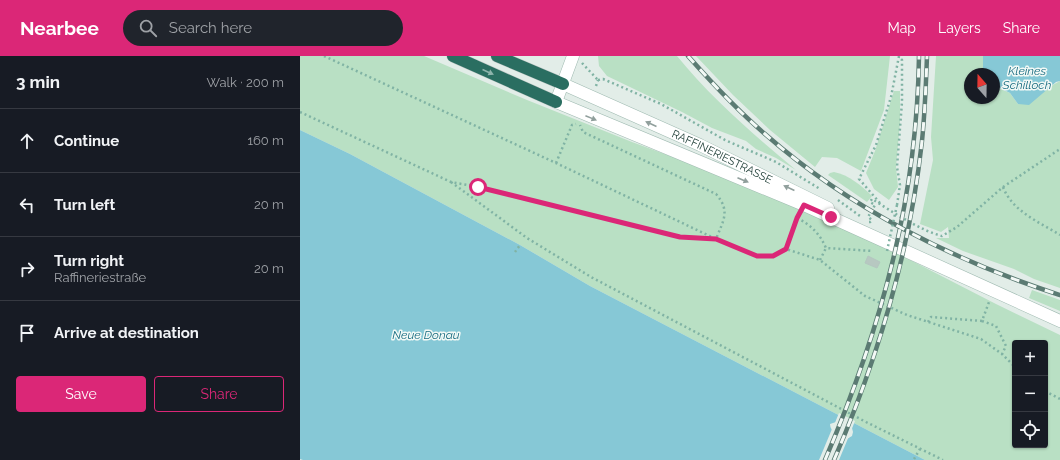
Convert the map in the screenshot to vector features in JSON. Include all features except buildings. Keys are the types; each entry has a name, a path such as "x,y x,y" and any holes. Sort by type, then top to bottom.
{"highway":[{"path":"453,56 556,102"},
{"path":"497,56 563,84"}],"main road":[{"path":"556,102 563,84 577,58"},
{"name":"RAFFINERIESTRASSE","path":"563,84 700,145 824,205 877,238"},
{"name":"RAFFINERIESTRASSE","path":"556,102 804,205 1060,321"}],"path":[{"path":"324,56 716,239 757,256 773,256 786,249 797,218 804,205"},
{"path":"826,248 887,252 900,185 897,167 902,88 902,60 899,56"},
{"path":"882,206 859,179 876,145 891,96 899,56"},
{"path":"577,58 598,80"},
{"path":"598,80 604,79 661,104 725,140 776,162 824,192"},
{"path":"590,97 598,80"},
{"path":"300,112 451,182 527,238 591,277 866,422 943,460"},
{"path":"584,114 580,124 583,132 716,194 722,200 725,208 725,216 716,239"},
{"path":"556,163 572,125"},
{"path":"837,200 870,222 872,220 868,217 875,205 870,202 872,200 942,236 957,227 1003,187 1060,150"},
{"path":"451,182 478,187 680,237 716,239"},
{"path":"1003,187 1006,196 1017,209 1060,235"},
{"path":"797,218 807,223 823,240 826,248 820,260"},
{"path":"515,252 520,245"},
{"path":"786,249 820,260 865,296 907,315 980,339 1002,354 1012,364"},
{"path":"982,321 984,313"},
{"path":"928,322 931,317 982,321 996,326 1006,346 1002,354"},
{"path":"1048,393 1060,399"},
{"path":"914,459 920,449"}],"green space":[{"path":"300,56 424,56 527,100 632,142 716,173 881,245 1060,335 1060,460 925,460 590,286 520,245 350,154 300,130"},
{"path":"598,56 677,56 704,87 749,130 796,170 776,158 756,149 746,141 712,128 607,76 599,66"},
{"path":"696,56 890,56 884,110 861,171 837,158 822,157 815,167 770,130 733,95"},
{"path":"936,56 983,56 983,68 964,68 964,104 1000,104 1000,89 1010,93 1018,104 1060,81 1060,288 1034,279 1014,269 963,251 936,238 949,238 948,227 941,232 920,224 933,160 931,137"},
{"path":"894,91 900,91 900,122 896,167 898,187 889,200 874,189 866,173 875,151"},
{"path":"834,172 850,178 872,196 867,202 828,175"},
{"path":"1032,290 1060,300 1060,311 1029,298"}],"water":[{"name":"Kleines Schilloch","path":"983,56 1060,56 1060,81 1056,82 1029,105 1018,104 1010,93 1000,88 1000,68 983,68"},
{"name":"Neue Donau","path":"300,130 350,154 520,245 590,286 925,460 303,460 300,459","holes":["836,422 852,428 852,436 847,439 834,432 830,427 830,424"]}],"pier":[{"path":"839,413 855,421 851,431 850,429 836,424 834,425"},
{"path":"832,429 849,436 839,460 819,460"}],"railway":[{"path":"688,56 725,96 755,125 797,161 832,186 904,230 942,249 981,266 1060,295"},
{"path":"825,460 863,362 879,313 892,263 903,213 911,161 917,109 919,56"},
{"path":"834,460 865,383 890,304 900,263 917,182 925,109 927,56"}],"route":[{"path":"478,187 680,237 716,239 757,256 773,256 786,249 797,218 804,205 831,217"}]}
